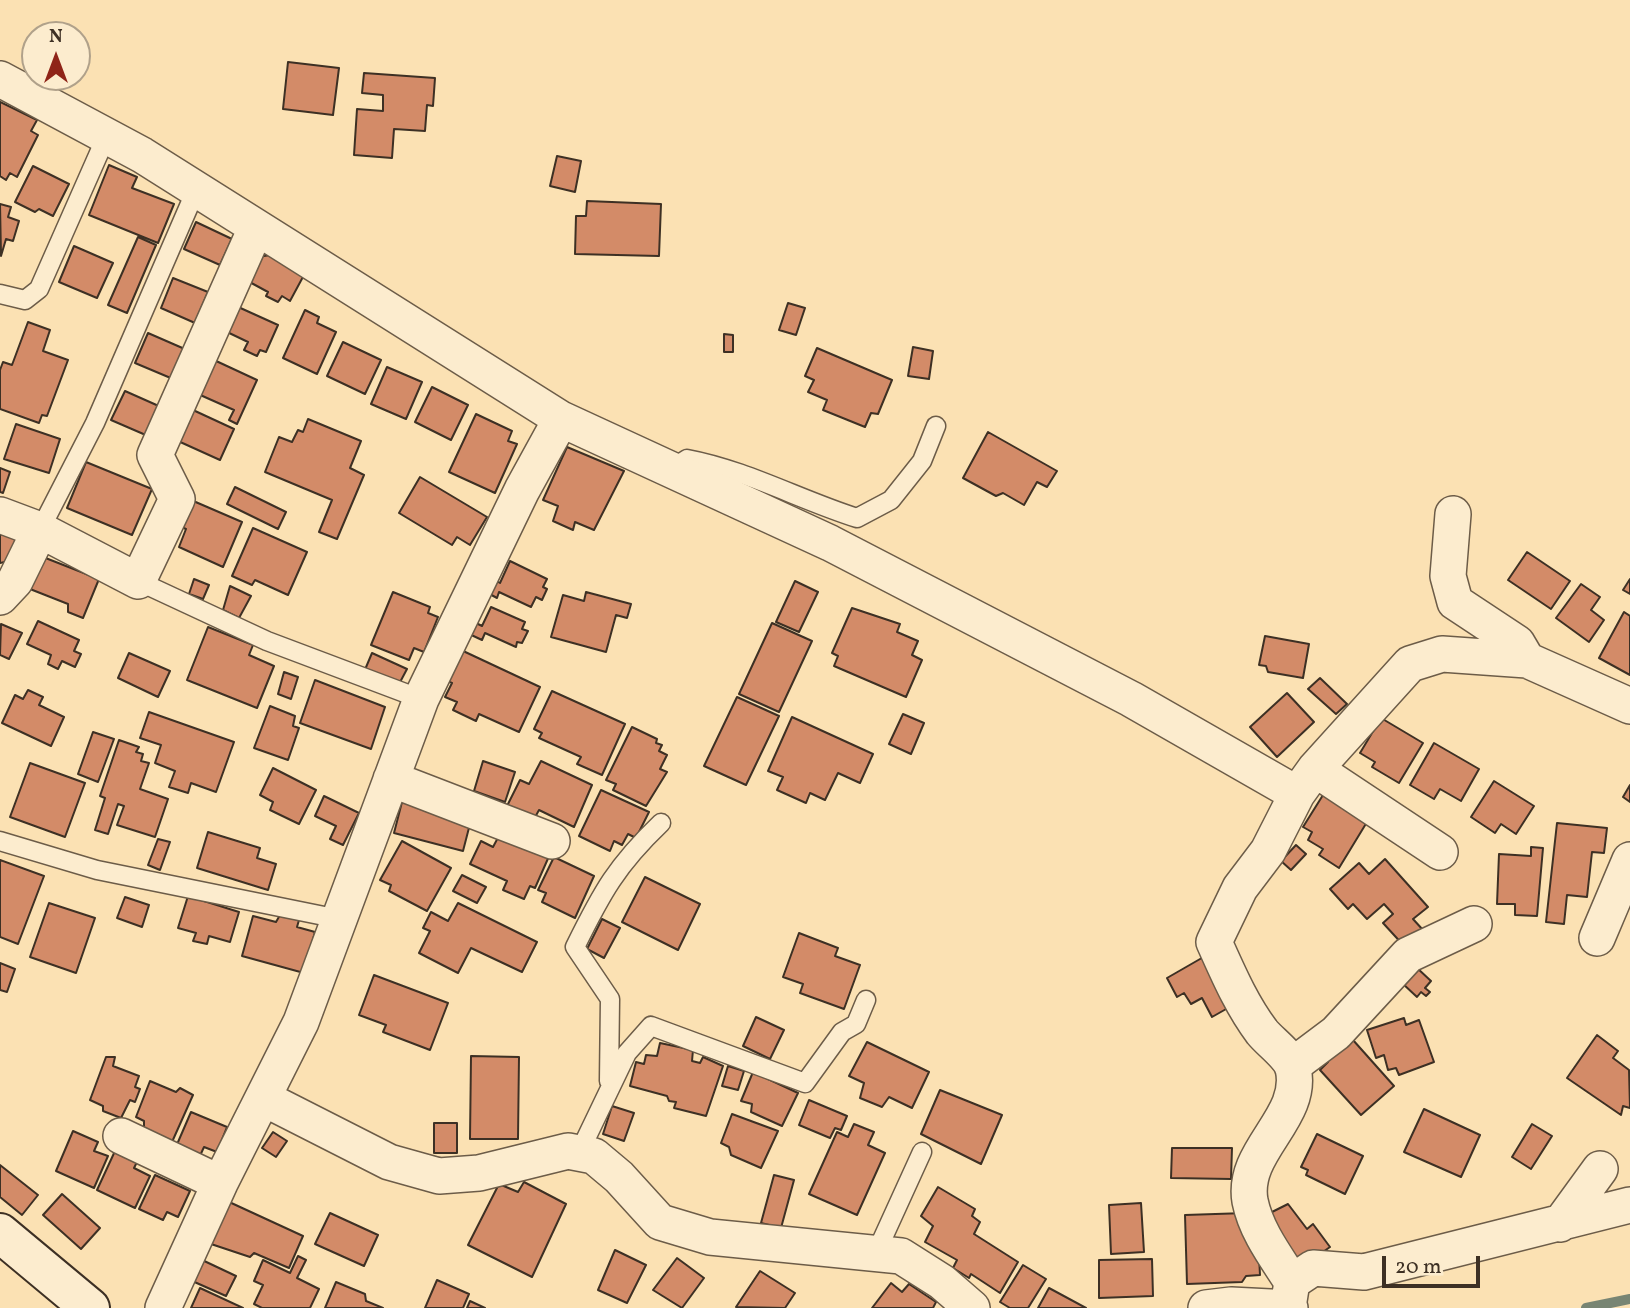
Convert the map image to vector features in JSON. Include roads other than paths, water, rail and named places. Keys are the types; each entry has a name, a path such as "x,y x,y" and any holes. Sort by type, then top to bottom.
{"main road":[{"path":"0,1233 90,1308"}],"street":[{"path":"0,79 107,135 468,358 561,419 595,432 670,470 830,543 1131,699 1306,781 1440,852"},
{"path":"0,515 40,530 138,581 177,499 155,455 256,228"},
{"path":"163,1308 219,1184 265,1099 300,1022 421,699 523,490 561,419"},
{"path":"1453,514 1448,576 1455,602 1517,643 1527,660"},
{"path":"0,597 15,581 40,530"},
{"path":"1290,1299 1250,1200 1251,1175 1264,1144 1288,1108 1294,1086 1292,1066 1262,1032 1243,1002 1214,942 1240,888 1268,851 1306,781 1410,664 1441,654 1527,660 1630,706"},
{"path":"391,779 551,841"},
{"path":"1597,938 1630,860"},
{"path":"1292,1066 1336,1033 1408,955 1474,924"},
{"path":"265,1099 389,1162 439,1176 479,1172 568,1151 594,1156 619,1177 660,1222 710,1237 901,1256 942,1282 972,1308"},
{"path":"121,1136 219,1184"},
{"path":"1560,1224 1600,1169"},
{"path":"1206,1308 1290,1299 1313,1268 1364,1272 1630,1205"}],"lane":[{"path":"0,294 25,300 38,289 107,135"},
{"path":"40,530 95,423 196,190"},
{"path":"670,470 687,459 719,465 809,502 857,518 891,500 922,461 936,426"},
{"path":"138,581 267,641 421,699"},
{"path":"610,1085 610,999 575,947 602,892 626,857 661,823"},
{"path":"0,841 97,870 339,919"},
{"path":"579,1153 626,1053 650,1026 805,1083 842,1032 856,1024 866,1000"},
{"path":"876,1253 922,1152"}],"waterway":[{"path":"1586,1308 1630,1299"}]}
